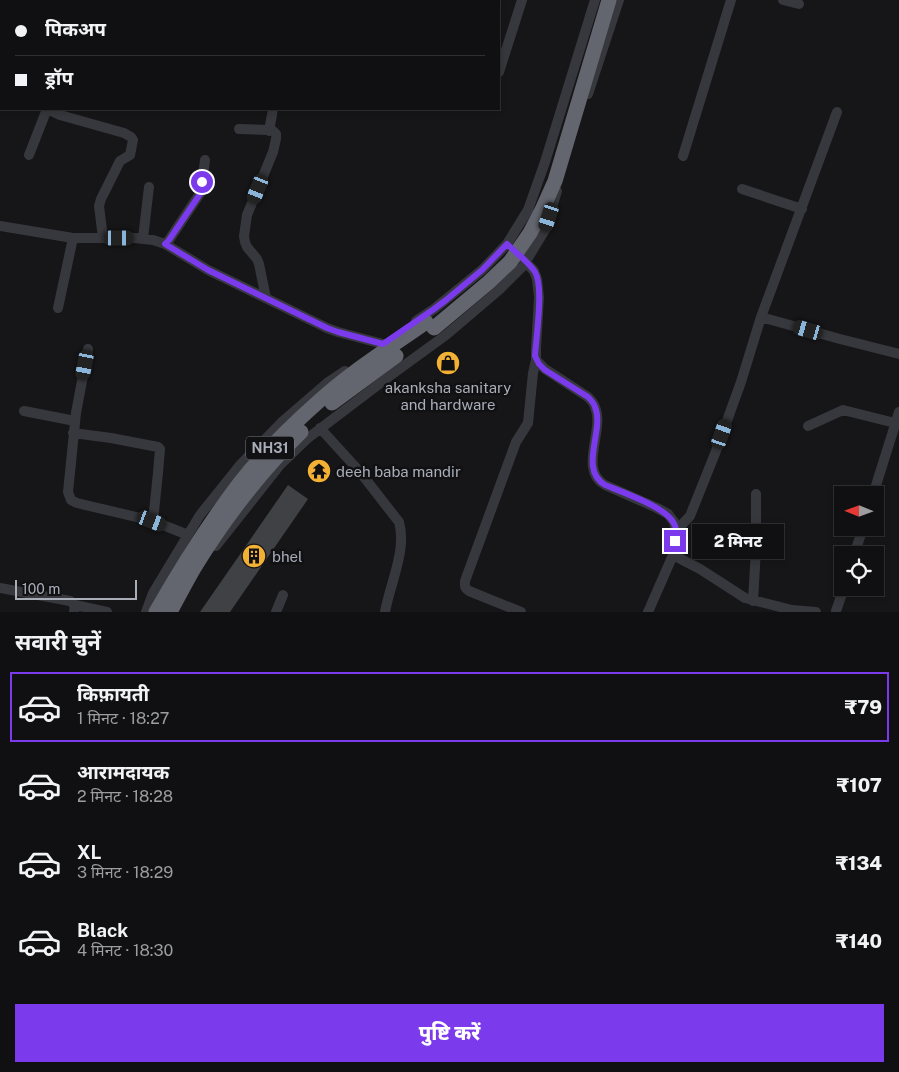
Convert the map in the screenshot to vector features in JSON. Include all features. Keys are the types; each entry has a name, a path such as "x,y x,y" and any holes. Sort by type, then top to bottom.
{"highway":[{"name":"NH31","path":"156,612 206,530 240,483 261,458 319,401 349,377 430,325 484,274 506,251 522,229 539,198 549,171 599,0"},
{"name":"NH31","path":"170,612 194,568 221,527 272,462 296,437 331,404 430,325 489,282 510,262 530,233 555,181 609,0"}],"street":[{"path":"500,65 503,45 522,0"},
{"path":"146,612 153,593 200,515 240,465 283,421 327,383 434,309 482,270 507,244 528,210 545,162 595,0"},
{"path":"177,612 213,550 280,465 320,428 391,374 446,336 499,290 526,262 545,230 619,0"},
{"path":"683,156 731,0"},
{"path":"783,0 799,4"},
{"path":"29,155 47,110"},
{"path":"49,110 60,115 118,130 132,137 130,155 120,161 101,199 99,206 103,238"},
{"path":"269,131 273,110"},
{"path":"676,531 690,516 695,506 837,112"},
{"path":"239,129 272,131 276,134 273,152 248,215 244,236 247,247 260,264 266,298"},
{"path":"165,244 201,192 205,160"},
{"path":"143,238 149,187"},
{"path":"742,189 802,209"},
{"path":"0,226 73,238 143,238 153,240 165,244 208,270 338,332 383,344"},
{"path":"58,308 73,238"},
{"path":"507,244 536,274 539,297 536,360 532,373 528,423 516,442 465,586 469,591 520,612"},
{"path":"762,316 899,354"},
{"path":"88,349 73,433 68,492 71,500 152,521 188,535"},
{"path":"536,360 545,370 593,402 597,414 593,466 596,477 600,482 657,508 668,514 674,522 676,531 672,555 648,612"},
{"path":"808,426 843,410 895,423"},
{"path":"24,411 75,421"},
{"path":"876,486 899,412"},
{"path":"320,428 344,453 399,522 401,545 384,612"},
{"path":"73,433 111,438 158,447 160,449 152,521"},
{"path":"753,601 756,548 756,494"},
{"path":"672,555 700,569 738,594 753,601 792,610 816,612"},
{"path":"0,588 70,602 74,608 107,612"},
{"path":"276,612 283,595"},
{"path":"835,612 841,596"}],"building":[{"name":"bhel","path":"288,485 308,499 230,612 200,612"}],"place":[{"name":"akanksha sanitary and hardware","path":"448,363"},
{"name":"deeh baba mandir","path":"319,471"},
{"name":"bhel","path":"254,556"}],"route":[{"path":"202,182 201,192 165,244 208,270 327,328 383,344 446,300 482,270 507,244 536,274 539,297 536,360 545,370 588,397 596,408 593,456 596,477 605,485 668,514 674,522 676,531 675,541"}]}
